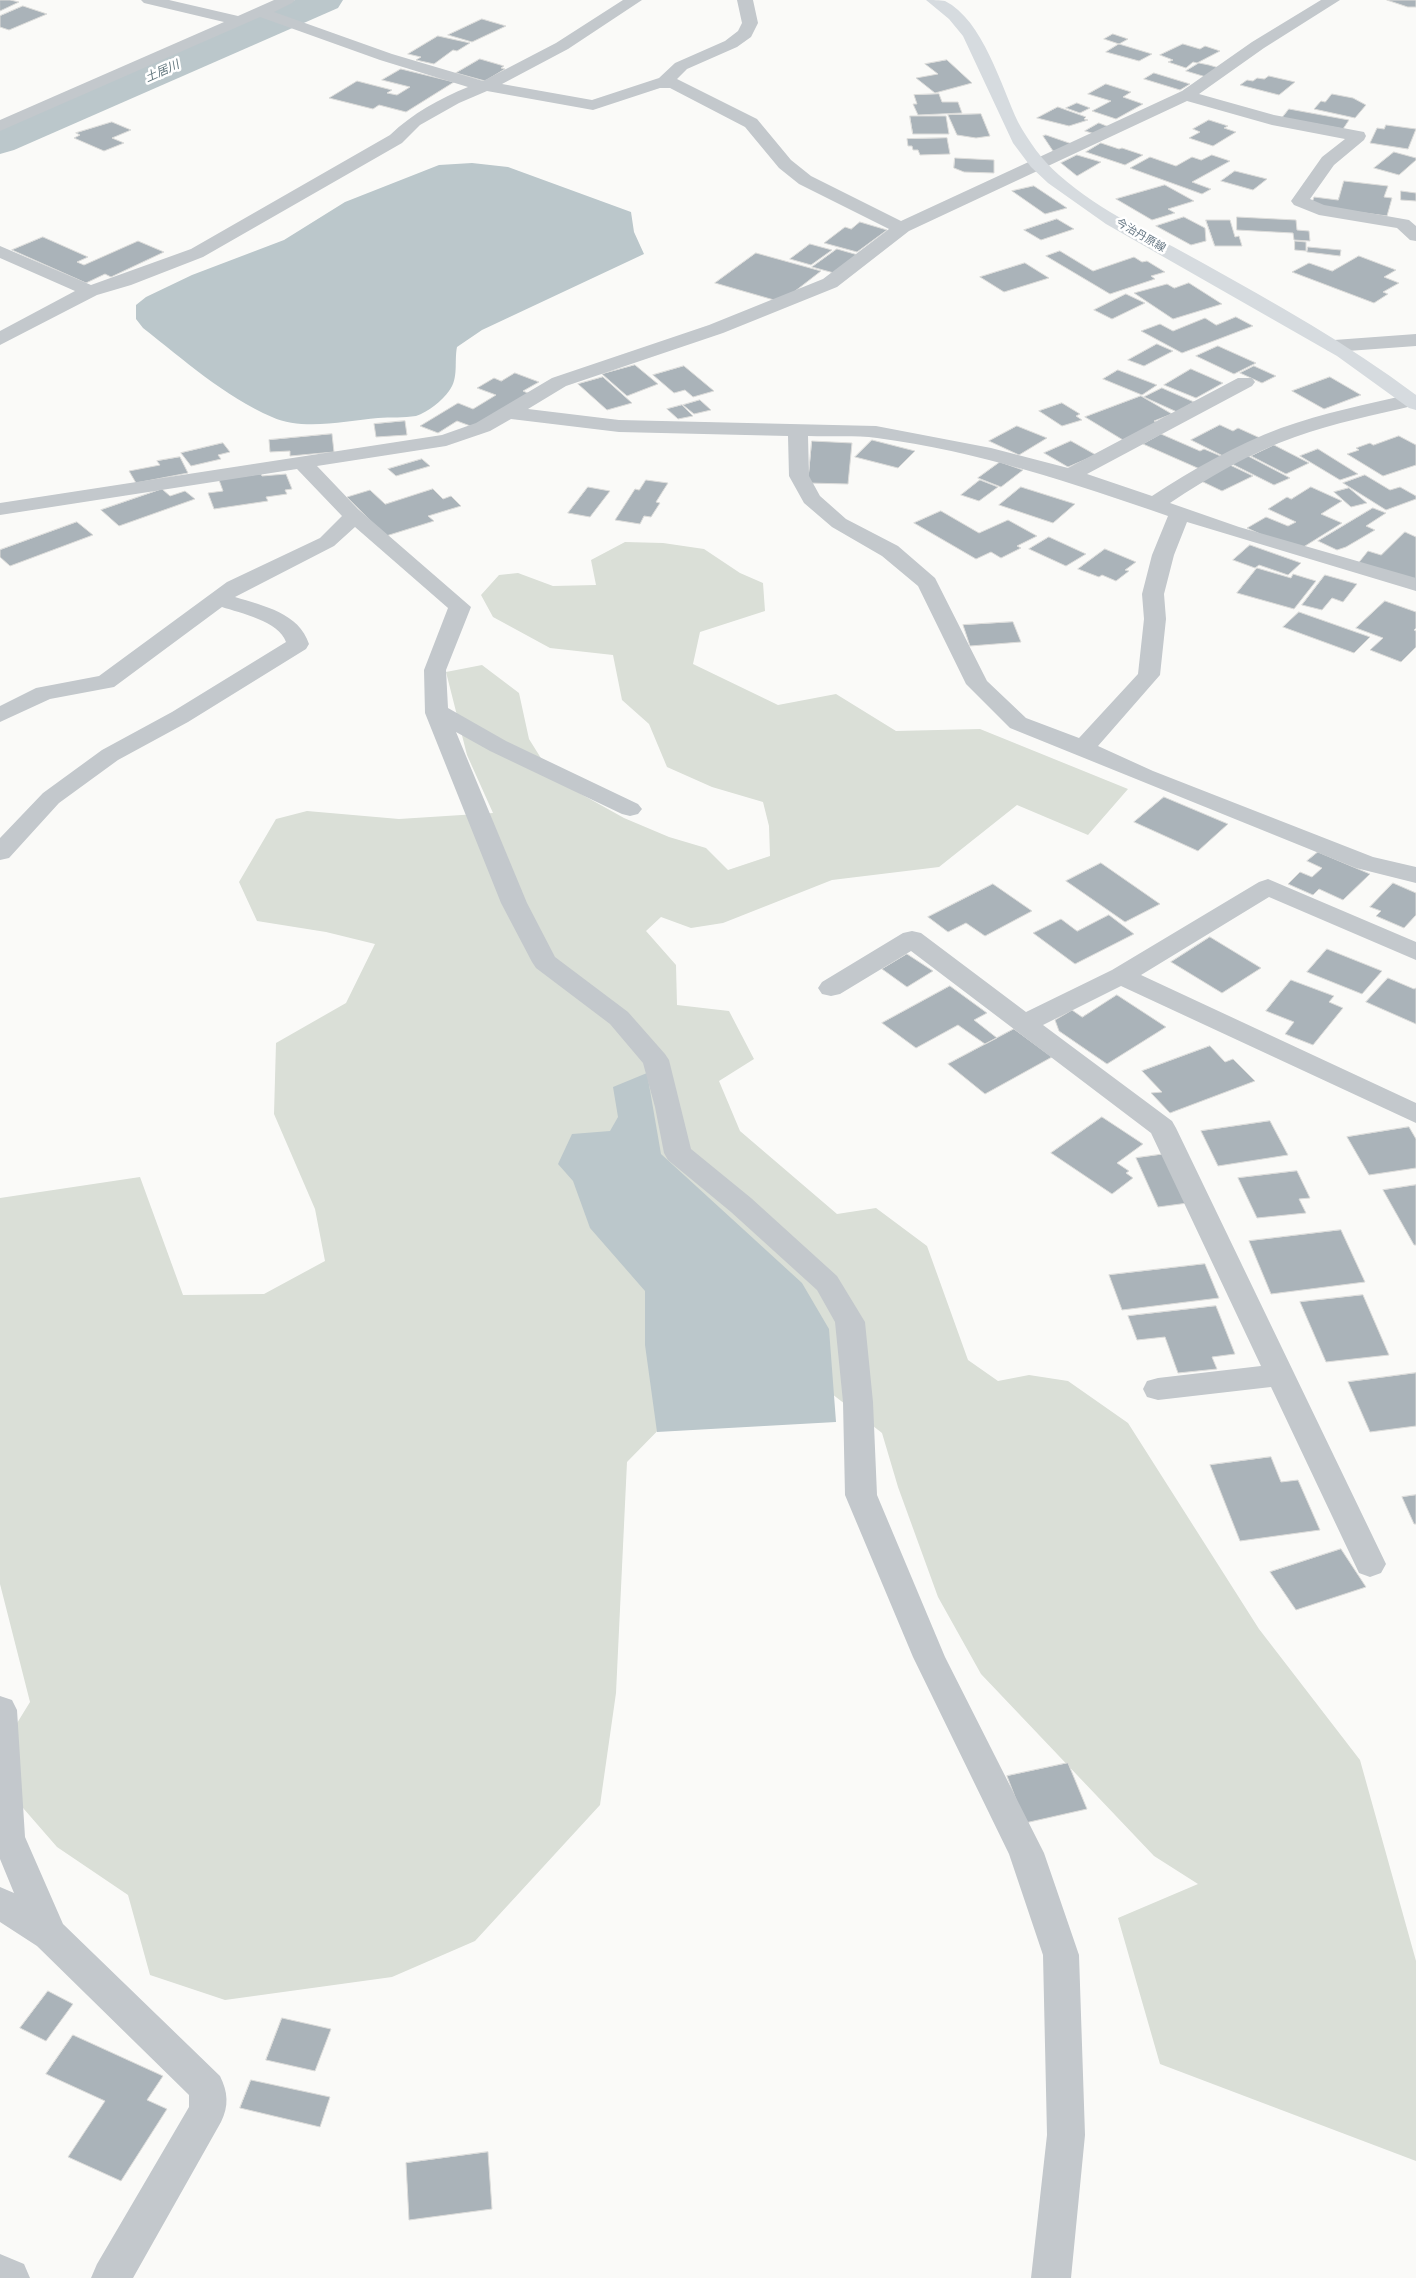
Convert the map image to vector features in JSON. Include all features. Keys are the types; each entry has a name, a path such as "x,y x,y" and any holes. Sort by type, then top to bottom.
{"main road":[{"name":"今治丹原線","path":"934,0 962,23 977,43 1015,133 1037,163 1069,191 1105,215 1334,346 1413,402"}],"street":[{"path":"149,0 241,21"},
{"path":"0,126 241,21 266,14 287,0"},
{"path":"0,339 30,321 90,291 124,281 197,253 306,193 396,139 414,120 453,99 486,86 562,46 634,0"},
{"path":"663,83 681,66 731,44 745,34 750,23 745,0"},
{"path":"0,509 446,440 483,427 559,382 716,329 830,283 901,228 1186,95 1258,45 1332,0"},
{"path":"266,14 386,57 486,86 593,105 663,83 674,83 751,122 785,164 805,180 901,228"},
{"path":"1186,95 1272,120 1358,136 1328,161 1300,201 1319,210 1403,224 1416,236"},
{"path":"0,251 90,291"},
{"path":"1334,346 1416,340"},
{"path":"1070,475 1245,382"},
{"path":"1154,504 1188,481 1246,450 1306,426 1413,402"},
{"path":"507,412 619,426 876,432 991,454 1070,475 1232,531 1416,585"},
{"path":"798,430 799,476 811,499 839,523 890,551 927,583 977,684 1018,723 1084,748 1145,776 1365,863 1416,875"},
{"path":"302,461 354,516 460,607 435,670 437,711 514,903 545,962 619,1018 656,1060 669,1107 678,1153 740,1205 827,1283 850,1322 858,1402 861,1495 929,1657 1026,1853 1060,1955 1066,2135 1051,2278"},
{"path":"1084,748 1149,676 1155,619 1153,594 1163,555 1180,513"},
{"path":"0,716 44,693 106,682 235,587 327,542 354,516"},
{"path":"0,853 51,798 110,756 180,717 298,644 294,632 268,615 218,599"},
{"path":"437,711 498,746 630,809"},
{"path":"1024,1024 1121,976 1268,887 1416,952"},
{"path":"831,988 912,939 1162,1128 1370,1564"},
{"path":"1121,976 1416,1114"},
{"path":"1158,1389 1280,1375"},
{"path":"0,1710 8,1837 50,1935"},
{"path":"0,1903 50,1935 207,2088 208,2110 111,2278"},
{"path":"0,2273 10,2278"}],"shaded area":[{"path":"472,163 508,167 631,212 634,232 644,254 482,330 457,347 455,375 452,386 439,402 421,414 411,417 378,418 324,424 297,423 272,417 237,399 189,365 143,328 136,319 136,305 146,297 192,275 284,240 345,202 439,165"},
{"path":"625,542 663,543 704,549 740,573 763,583 765,611 700,632 693,664 778,705 836,694 896,731 980,729 1128,789 1088,835 1017,805 939,867 832,880 723,923 691,928 661,917 646,931 676,965 677,1005 729,1011 754,1059 719,1081 740,1131 837,1214 876,1208 927,1246 968,1360 998,1381 1029,1375 1068,1381 1128,1423 1259,1629 1360,1760 1416,1961 1416,2161 1160,2064 1118,1918 1198,1884 1154,1856 981,1674 938,1597 898,1487 882,1433 818,1383 664,1289 675,1413 627,1462 616,1693 600,1805 475,1941 392,1977 225,2000 150,1975 128,1895 57,1847 10,1793 6,1741 30,1702 0,1584 0,1198 140,1177 183,1295 264,1294 325,1261 315,1209 274,1114 276,1043 346,1003 375,944 326,932 257,921 239,882 276,819 307,811 399,819 493,813 467,755 446,672 482,665 519,693 529,739 554,779 624,818 669,837 706,848 728,870 770,856 769,826 763,802 712,787 667,767 649,724 622,700 613,655 550,648 493,617 481,595 499,575 518,573 553,586 596,585 591,560"},
{"path":"647,1073 661,1154 802,1283 829,1329 836,1422 657,1432 645,1345 645,1291 590,1228 573,1181 558,1164 572,1134 610,1131 618,1117 613,1087"}],"building":[{"path":"0,0 10,0 19,2 0,11"},
{"path":"1387,0 1416,0 1416,7 1408,7"},
{"path":"23,6 47,14 9,30 0,27 0,16"},
{"path":"482,19 506,26 472,42 448,35"},
{"path":"1113,34 1128,39 1119,44 1104,39"},
{"path":"438,36 470,43 457,51 453,50 434,64 416,60 421,57 408,54"},
{"path":"1119,44 1152,54 1139,61 1106,52"},
{"path":"1183,44 1200,49 1205,46 1220,51 1197,63 1193,62 1186,68 1168,62 1173,60 1160,55"},
{"path":"480,59 504,66 501,68 505,69 485,81 456,73"},
{"path":"947,60 972,83 935,93 916,78 938,74 925,64"},
{"path":"1199,63 1219,68 1206,77 1186,71"},
{"path":"401,69 454,82 406,112 379,105 373,109 329,98 357,81 392,90 387,93 397,95 410,87 382,80"},
{"path":"1154,73 1190,84 1180,90 1144,79"},
{"path":"1269,76 1295,82 1279,95 1240,85 1247,80 1264,79"},
{"path":"1106,84 1131,92 1123,97 1143,104 1116,119 1092,111 1111,101 1088,94"},
{"path":"939,94 942,102 958,102 962,113 918,115 913,104 917,104 914,95"},
{"path":"1332,94 1353,98 1366,105 1355,118 1314,109 1321,101 1325,102"},
{"path":"1077,103 1090,108 1080,113 1066,108"},
{"path":"1058,107 1086,117 1084,119 1088,120 1069,126 1037,118"},
{"path":"1289,109 1349,120 1343,129 1282,118"},
{"path":"981,114 990,136 976,138 957,135 948,115"},
{"path":"910,116 946,116 949,134 913,134"},
{"path":"1209,120 1228,126 1224,128 1236,132 1213,146 1189,138 1200,132 1193,129"},
{"path":"112,122 131,130 112,138 124,143 104,151 74,138 80,135 76,133"},
{"path":"1099,123 1109,127 1095,134 1085,131"},
{"path":"1386,125 1416,129 1408,149 1370,143 1377,128 1384,129"},
{"path":"1046,135 1072,144 1058,151 1053,151 1043,136"},
{"path":"947,138 950,154 920,155 918,150 913,150 912,146 908,146 907,139"},
{"path":"1101,143 1143,155 1125,165 1086,152"},
{"path":"1394,152 1416,158 1416,160 1399,175 1374,168"},
{"path":"1077,155 1101,162 1077,176 1061,163"},
{"path":"1212,155 1230,161 1192,182 1211,189 1202,194 1130,168 1150,157 1176,166 1192,157 1201,160"},
{"path":"955,158 994,160 994,173 964,172 954,168"},
{"path":"1235,171 1267,179 1253,190 1221,181"},
{"path":"1344,181 1388,186 1384,197 1392,198 1387,216 1319,207 1312,203 1314,197 1338,200"},
{"path":"1165,185 1194,201 1168,209 1175,213 1152,220 1116,199"},
{"path":"1034,186 1067,208 1045,214 1012,191"},
{"path":"1401,191 1416,193 1416,201 1401,200"},
{"path":"1184,217 1205,228 1206,241 1191,245 1156,226"},
{"path":"1237,217 1296,220 1297,230 1309,231 1310,241 1294,240 1293,233 1237,230"},
{"path":"1057,219 1074,229 1041,240 1024,230"},
{"path":"1206,220 1230,220 1235,237 1239,236 1242,246 1215,246"},
{"path":"860,222 887,230 857,252 824,243 845,227 851,229"},
{"path":"43,237 88,257 77,262 84,265 138,241 164,252 111,277 105,274 86,283 12,250"},
{"path":"1295,241 1306,242 1306,251 1295,250"},
{"path":"810,244 832,250 811,265 790,259"},
{"path":"1308,247 1341,250 1340,256 1307,252"},
{"path":"837,249 858,255 834,273 812,267"},
{"path":"1060,251 1093,271 1134,257 1142,262 1147,261 1165,272 1151,276 1155,279 1110,294 1046,256"},
{"path":"756,253 821,271 781,302 715,283"},
{"path":"1359,256 1396,270 1384,277 1399,283 1383,292 1388,294 1374,303 1292,272 1309,263 1332,271"},
{"path":"1025,263 1049,278 1004,292 980,277"},
{"path":"1189,283 1222,304 1173,319 1134,293 1167,284 1174,288"},
{"path":"1126,294 1145,303 1112,319 1094,310"},
{"path":"1236,317 1253,326 1182,353 1141,331 1160,324 1173,331 1205,318 1216,325"},
{"path":"1157,344 1173,351 1144,366 1128,360"},
{"path":"1218,346 1256,363 1234,374 1196,356"},
{"path":"635,365 658,384 627,396 602,374"},
{"path":"684,366 714,391 693,397 685,390 674,393 653,375"},
{"path":"1254,366 1276,376 1262,383 1240,373"},
{"path":"1191,369 1223,383 1196,398 1164,385"},
{"path":"1118,370 1157,385 1142,395 1103,379"},
{"path":"515,373 539,382 523,391 530,394 473,427 457,421 438,433 420,426 458,403 473,409 496,395 477,388 494,378 501,381"},
{"path":"603,377 632,403 607,410 578,384"},
{"path":"1330,377 1361,395 1324,409 1292,391"},
{"path":"1162,388 1194,402 1177,412 1144,397"},
{"path":"1141,396 1172,414 1154,421 1158,423 1123,440 1085,417"},
{"path":"700,400 711,410 694,414 683,405"},
{"path":"1062,403 1080,414 1076,416 1082,420 1062,426 1039,411"},
{"path":"682,405 693,416 678,419 667,409"},
{"path":"405,421 407,435 376,437 374,424"},
{"path":"1220,425 1233,431 1238,428 1260,438 1225,457 1191,440"},
{"path":"1017,426 1047,438 1019,455 989,441"},
{"path":"332,434 334,452 290,456 290,451 270,452 269,440"},
{"path":"1161,434 1200,451 1204,449 1223,457 1202,470 1143,444"},
{"path":"1399,436 1416,445 1416,465 1383,476 1347,454 1359,450 1356,448 1370,443 1373,445"},
{"path":"872,440 915,451 898,468 855,457"},
{"path":"812,441 852,443 848,484 808,483"},
{"path":"1071,441 1096,455 1068,467 1044,453"},
{"path":"223,443 230,452 218,455 221,459 191,466 181,453"},
{"path":"1274,445 1309,463 1286,474 1251,456"},
{"path":"1318,449 1358,474 1340,480 1300,456"},
{"path":"1248,456 1290,478 1274,485 1232,464"},
{"path":"180,457 188,473 136,483 129,471 160,465 157,461"},
{"path":"422,459 430,466 396,476 388,469"},
{"path":"1000,462 1023,470 1001,487 978,478"},
{"path":"1230,465 1253,476 1222,491 1201,481"},
{"path":"261,474 262,476 286,474 292,489 285,490 287,494 266,497 268,501 214,509 208,493 223,491 219,480"},
{"path":"1365,475 1390,490 1400,487 1416,496 1416,499 1386,510 1343,483"},
{"path":"646,480 668,483 656,502 660,503 651,517 644,516 640,524 615,520 635,489 639,490"},
{"path":"980,480 998,487 979,501 961,495"},
{"path":"588,487 610,491 590,517 568,513"},
{"path":"1021,487 1075,504 1053,523 999,505"},
{"path":"1311,487 1342,501 1321,514 1342,523 1297,551 1247,528 1266,517 1288,526 1296,522 1268,509 1287,497 1291,499"},
{"path":"1349,488 1367,503 1351,507 1334,492"},
{"path":"162,489 170,496 185,491 195,499 119,526 101,510"},
{"path":"433,489 443,499 451,496 461,506 428,516 434,521 386,536 347,497 370,490 385,504"},
{"path":"1373,508 1386,513 1366,526 1375,530 1346,547 1337,550 1318,541"},
{"path":"941,511 979,533 1008,520 1037,536 1017,546 1021,548 1001,558 991,552 976,559 914,523"},
{"path":"77,522 93,535 10,566 0,557 0,550"},
{"path":"1405,532 1416,537 1416,581 1356,566 1368,551 1381,555"},
{"path":"1049,537 1086,554 1066,566 1029,549"},
{"path":"1250,545 1301,563 1288,575 1259,565 1255,568 1233,560"},
{"path":"1105,549 1136,562 1125,570 1129,571 1116,581 1102,575 1099,577 1078,569"},
{"path":"1257,568 1291,578 1293,574 1316,581 1294,609 1237,593"},
{"path":"1325,575 1357,584 1343,602 1332,598 1322,610 1302,605"},
{"path":"1385,601 1416,612 1416,628 1414,630 1416,631 1416,647 1401,662 1370,650 1383,638 1356,628"},
{"path":"1299,612 1370,637 1354,653 1283,627"},
{"path":"1013,622 1021,642 970,646 963,625"},
{"path":"1164,797 1228,824 1198,851 1134,822"},
{"path":"1318,852 1370,874 1343,900 1319,889 1313,895 1288,884 1300,872 1312,877 1322,868 1307,861"},
{"path":"1101,863 1160,904 1125,922 1066,881"},
{"path":"1393,883 1416,893 1416,915 1404,928 1376,916 1381,911 1370,907"},
{"path":"993,884 1032,911 985,936 966,923 948,932 928,917"},
{"path":"1109,915 1134,934 1075,964 1033,933 1061,919 1077,931"},
{"path":"1210,937 1261,968 1222,993 1171,962"},
{"path":"1327,949 1382,971 1362,994 1307,972"},
{"path":"907,954 933,971 907,987 882,969"},
{"path":"1388,978 1414,989 1416,988 1416,1024 1366,1002"},
{"path":"1291,980 1334,996 1329,1002 1343,1008 1313,1045 1285,1034 1294,1022 1266,1011"},
{"path":"950,986 987,1013 974,1020 997,1038 985,1044 958,1025 916,1048 882,1023"},
{"path":"1117,995 1166,1027 1107,1064 1059,1031 1055,1020 1072,1010 1082,1017"},
{"path":"1014,1029 1052,1057 985,1094 948,1064"},
{"path":"1210,1046 1225,1062 1233,1059 1255,1081 1170,1113 1151,1093 1162,1092 1142,1071"},
{"path":"1102,1117 1143,1144 1117,1163 1129,1171 1126,1173 1133,1178 1112,1194 1051,1153"},
{"path":"1270,1121 1288,1155 1218,1166 1201,1131"},
{"path":"1409,1127 1416,1139 1416,1168 1369,1175 1347,1137"},
{"path":"1165,1154 1188,1203 1158,1207 1136,1158"},
{"path":"1297,1171 1310,1198 1299,1199 1306,1213 1257,1218 1238,1178"},
{"path":"1416,1185 1416,1245 1414,1245 1383,1190"},
{"path":"1341,1230 1365,1282 1271,1294 1249,1241"},
{"path":"1205,1264 1219,1298 1122,1310 1109,1275"},
{"path":"1363,1295 1389,1355 1326,1362 1300,1302"},
{"path":"1216,1306 1235,1354 1212,1357 1217,1369 1178,1373 1165,1337 1137,1340 1128,1316"},
{"path":"1416,1373 1416,1426 1370,1432 1348,1382"},
{"path":"1271,1457 1281,1482 1298,1480 1320,1530 1240,1541 1210,1465"},
{"path":"1416,1495 1416,1524 1414,1524 1402,1497"},
{"path":"1341,1549 1366,1587 1296,1610 1270,1572"},
{"path":"1068,1763 1087,1809 1025,1823 1007,1776"},
{"path":"48,1991 73,2004 46,2041 20,2028"},
{"path":"282,2018 331,2029 315,2071 266,2060"},
{"path":"73,2035 163,2076 147,2100 167,2109 121,2181 68,2157 105,2101 46,2074"},
{"path":"251,2080 330,2097 320,2127 240,2108"},
{"path":"488,2152 492,2209 409,2220 406,2163"}],"waterway":[{"name":"土居川","path":"0,142 325,0"}]}
